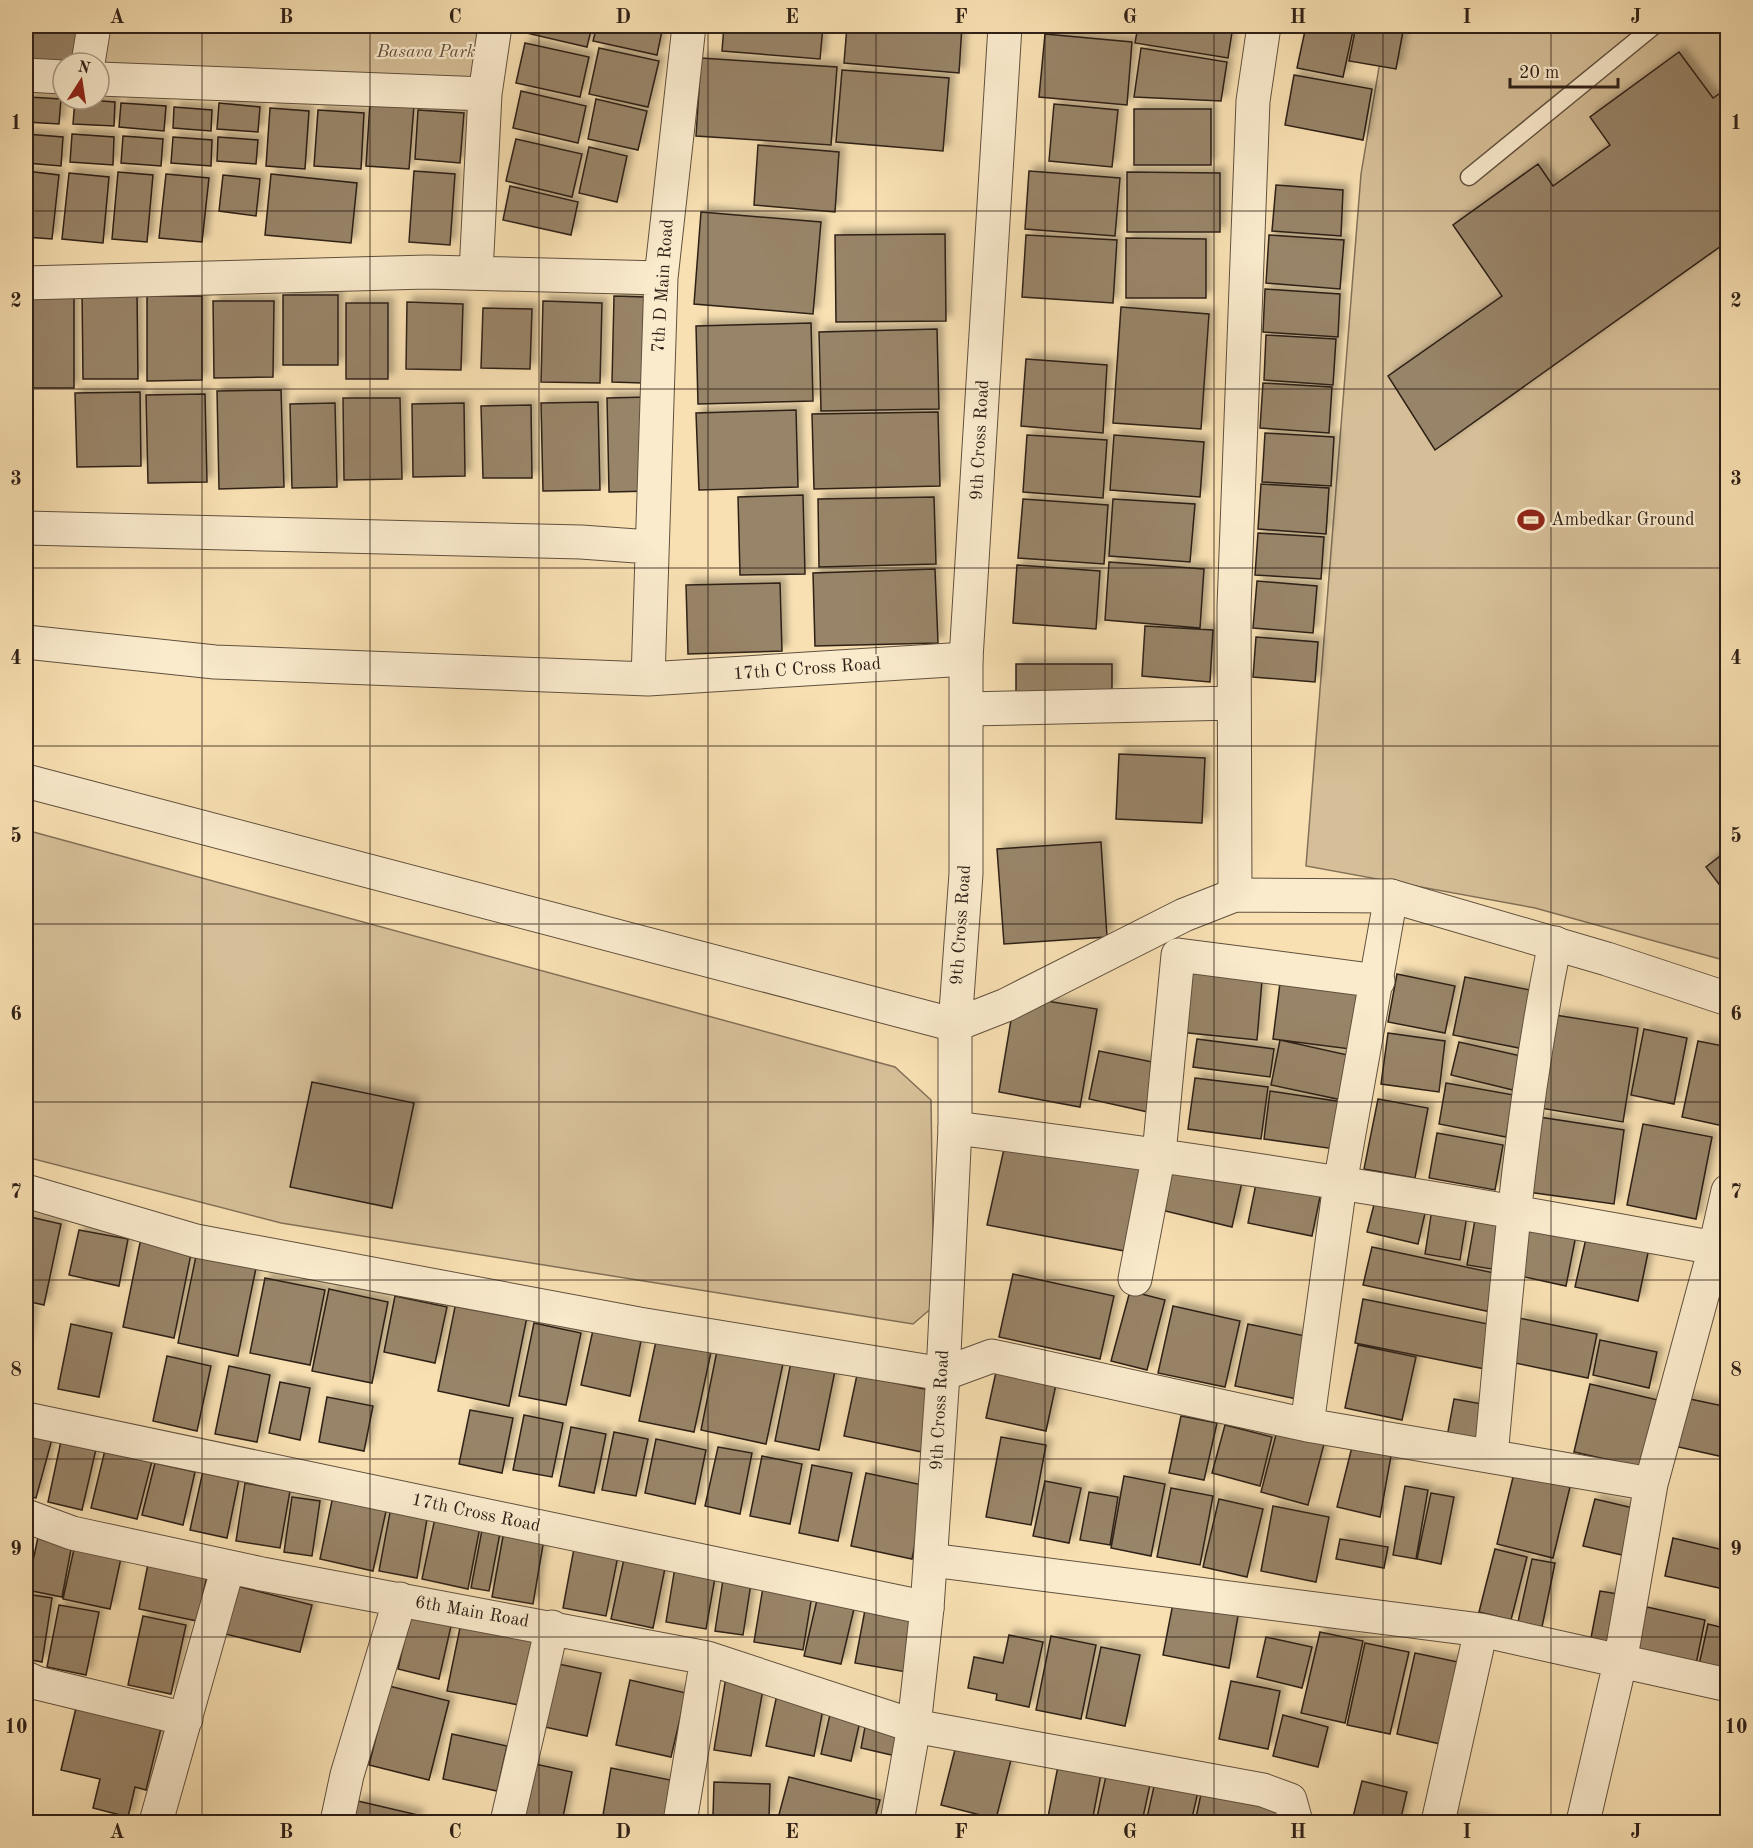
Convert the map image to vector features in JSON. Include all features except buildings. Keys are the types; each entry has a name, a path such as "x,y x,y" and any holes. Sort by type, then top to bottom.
{"street":[{"path":"90,51 94,26"},
{"path":"476,273 484,94 495,26"},
{"name":"7th D Main Road","path":"648,679 650,547 661,278 689,26"},
{"name":"9th Cross Road","path":"897,1822 914,1726 927,1608 943,1374 955,1128 954,1025 966,874 968,710 966,659 1005,26"},
{"path":"1235,895 1234,607 1253,101 1264,26"},
{"path":"26,75 51,76"},
{"path":"111,79 484,94"},
{"path":"26,283 427,272 661,278"},
{"path":"26,528 581,542 650,547"},
{"name":"17th C Cross Road","path":"26,642 215,663 648,679 966,659"},
{"path":"968,710 1234,703"},
{"path":"26,782 954,1025 1006,1005 1184,915 1235,895 1391,896 1555,943 1728,999"},
{"path":"1307,1425 1340,1184 1378,981 1391,896"},
{"path":"1491,1456 1514,1210 1540,1013 1555,943"},
{"path":"1135,1279 1159,1154 1178,955 1378,981"},
{"path":"955,1128 1159,1154 1514,1210 1715,1248"},
{"path":"26,1191 196,1241 639,1324 943,1374 992,1356 1307,1425 1651,1484"},
{"path":"1583,1822 1620,1663 1651,1484 1715,1248 1728,1191"},
{"name":"17th Cross Road","path":"26,1419 927,1608"},
{"name":"6th Main Road","path":"26,1516 72,1533 228,1567 707,1658 914,1726 1263,1790 1290,1800 1296,1822"},
{"path":"931,1560 1481,1630 1620,1663 1728,1685"},
{"path":"156,1822 228,1567"},
{"path":"337,1822 347,1775 400,1599"},
{"path":"507,1822 552,1627"},
{"path":"1438,1822 1481,1630"},
{"path":"680,1822 707,1658"},
{"path":"26,1678 186,1719"}],"lane":[{"path":"1469,177 1654,26"}],"green space":[{"name":"Basava Park","path":"107,26 479,26 472,79 111,68 111,51 104,51"},
{"name":"Ambedkar Ground","path":"1386,26 1727,26 1727,961 1535,908 1306,866 1361,174"},
{"path":"26,830 895,1067 931,1100 934,1306 913,1324 281,1223 26,1157"}],"place":[{"name":"Ambedkar Ground","path":"1531,520"}]}
